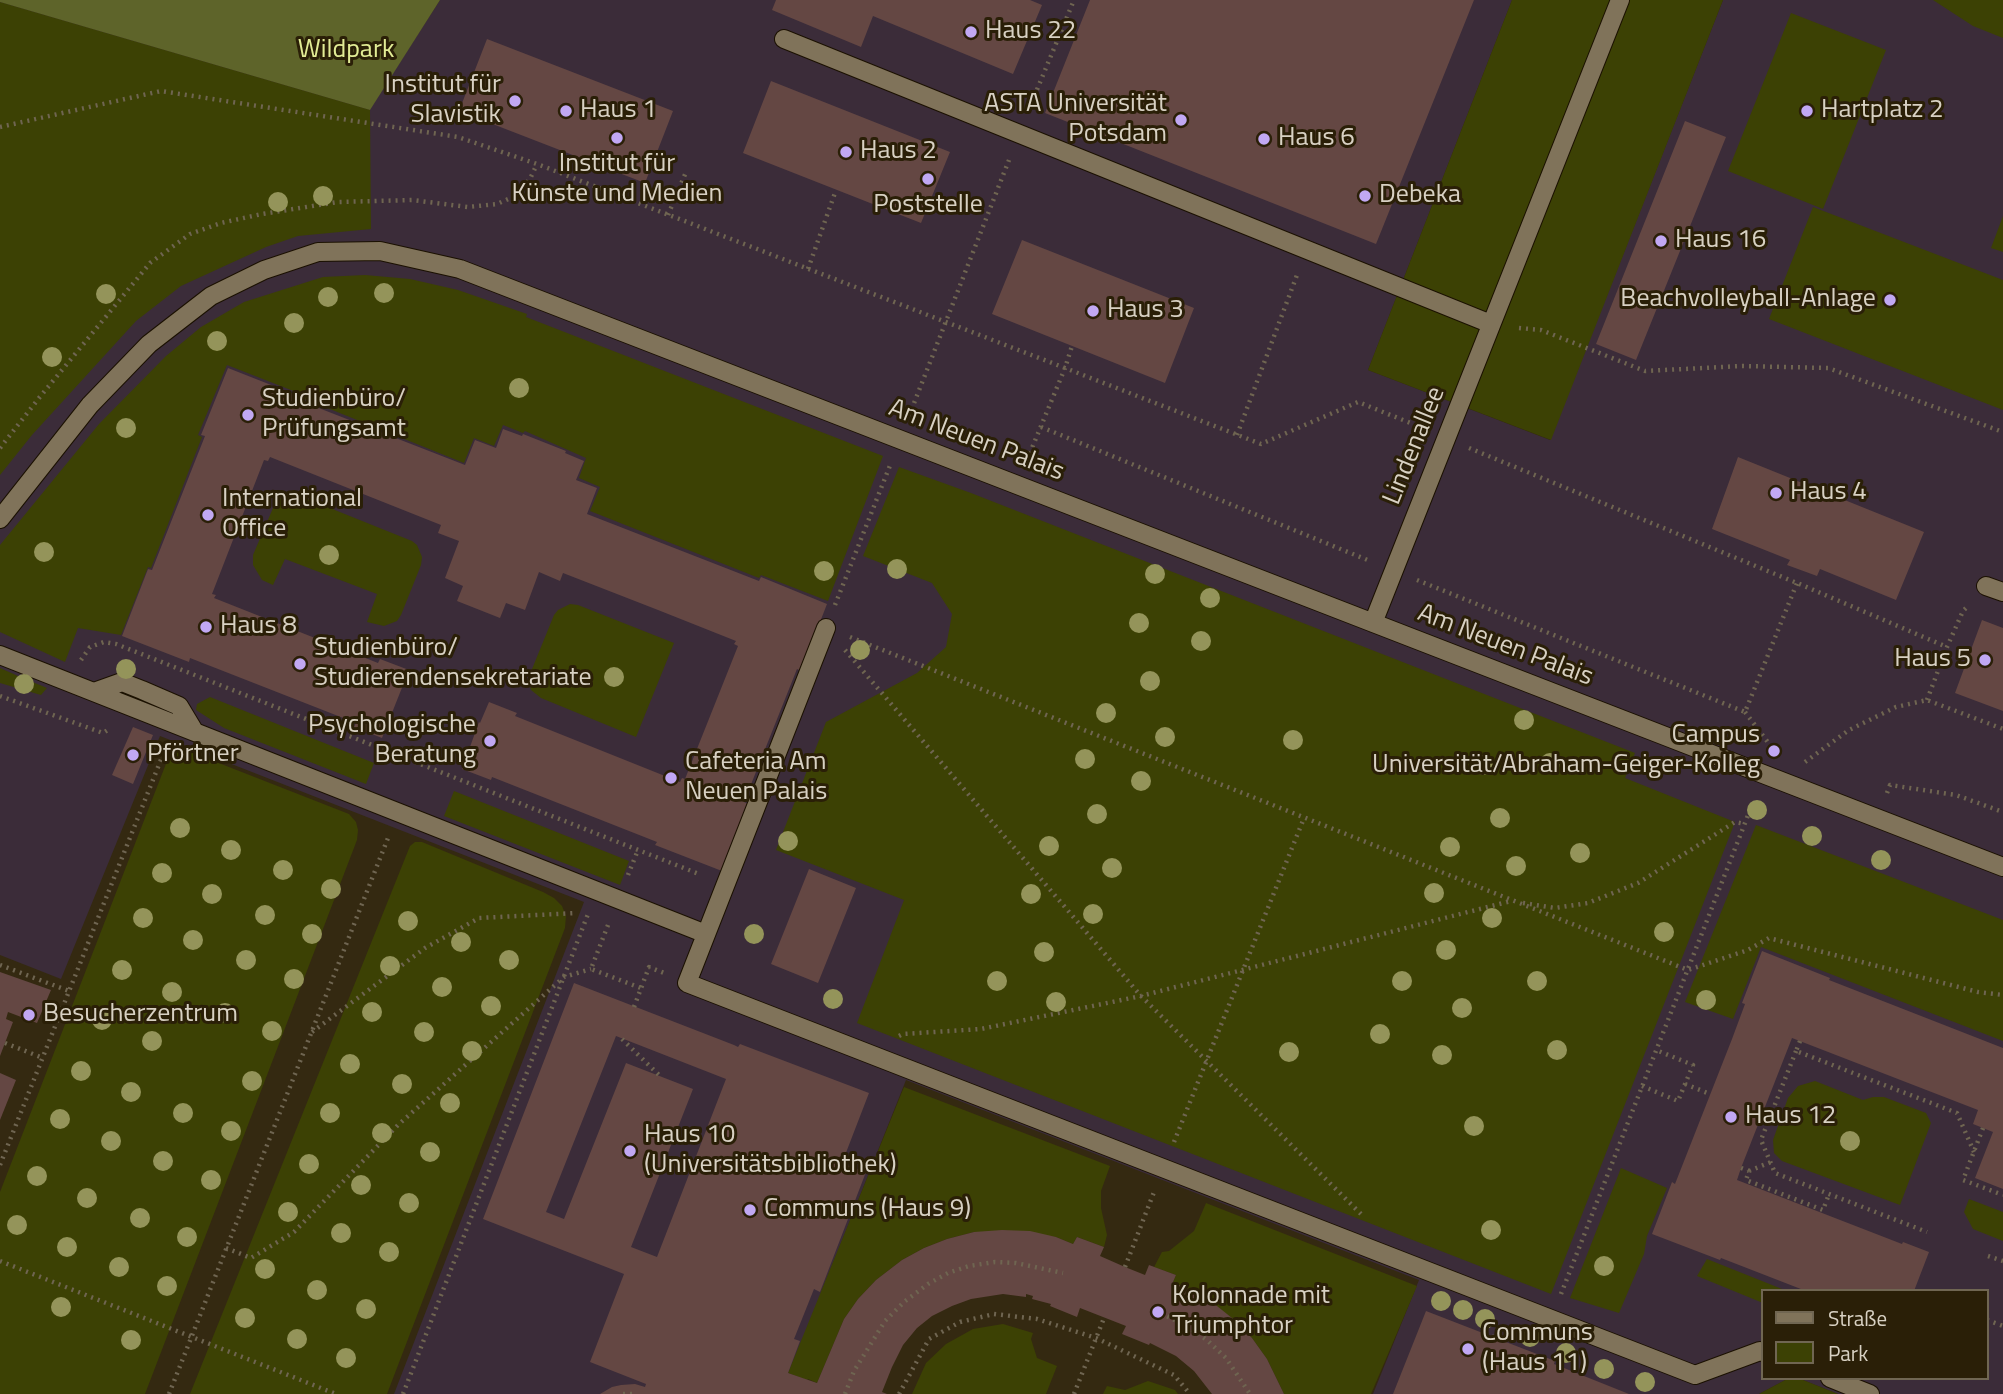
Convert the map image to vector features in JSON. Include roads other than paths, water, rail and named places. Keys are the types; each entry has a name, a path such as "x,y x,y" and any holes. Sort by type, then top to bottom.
{"street":[{"name":"Lindenallee","path":"1373,623 1620,0"},
{"path":"784,39 1491,324"},
{"name":"Am Neuen Palais","path":"0,519 90,405 149,344 211,296 264,270 318,252 380,251 460,269 2003,867"},
{"path":"826,628 687,982 1695,1375 1762,1352"},
{"path":"0,655 706,934"},
{"path":"94,692 122,682 179,706 194,731"},
{"path":"1835,1380 1870,1394"}],"place":[{"name":"Haus 22","path":"971,32"},
{"name":"Institut für Slavistik","path":"515,101"},
{"name":"Haus 1","path":"566,111"},
{"name":"Hartplatz 2","path":"1807,111"},
{"name":"ASTA Universität Potsdam","path":"1181,120"},
{"name":"Institut für Künste und Medien","path":"617,138"},
{"name":"Haus 6","path":"1264,139"},
{"name":"Haus 2","path":"846,152"},
{"name":"Poststelle","path":"928,179"},
{"name":"Debeka","path":"1365,196"},
{"name":"Haus 16","path":"1661,241"},
{"name":"Beachvolleyball-Anlage","path":"1890,300"},
{"name":"Haus 3","path":"1093,311"},
{"name":"Studienbüro/ Prüfungsamt","path":"248,415"},
{"name":"Haus 4","path":"1776,493"},
{"name":"International Office","path":"208,515"},
{"name":"Haus 8","path":"206,627"},
{"name":"Haus 5","path":"1985,660"},
{"name":"Studienbüro/ Studierendensekretariate","path":"300,664"},
{"name":"Psychologische Beratung","path":"490,741"},
{"name":"Campus Universität/Abraham-Geiger-Kolleg","path":"1774,751"},
{"name":"Pförtner","path":"133,755"},
{"name":"Cafeteria Am Neuen Palais","path":"671,778"},
{"name":"Besucherzentrum","path":"29,1015"},
{"name":"Haus 12","path":"1731,1117"},
{"name":"Haus 10 (Universitätsbibliothek)","path":"630,1151"},
{"name":"Communs (Haus 9)","path":"750,1210"},
{"name":"Kolonnade mit Triumphtor","path":"1158,1312"},
{"name":"Communs (Haus 11)","path":"1468,1349"}],"park label":[{"name":"Wildpark","path":"346,51"}]}
